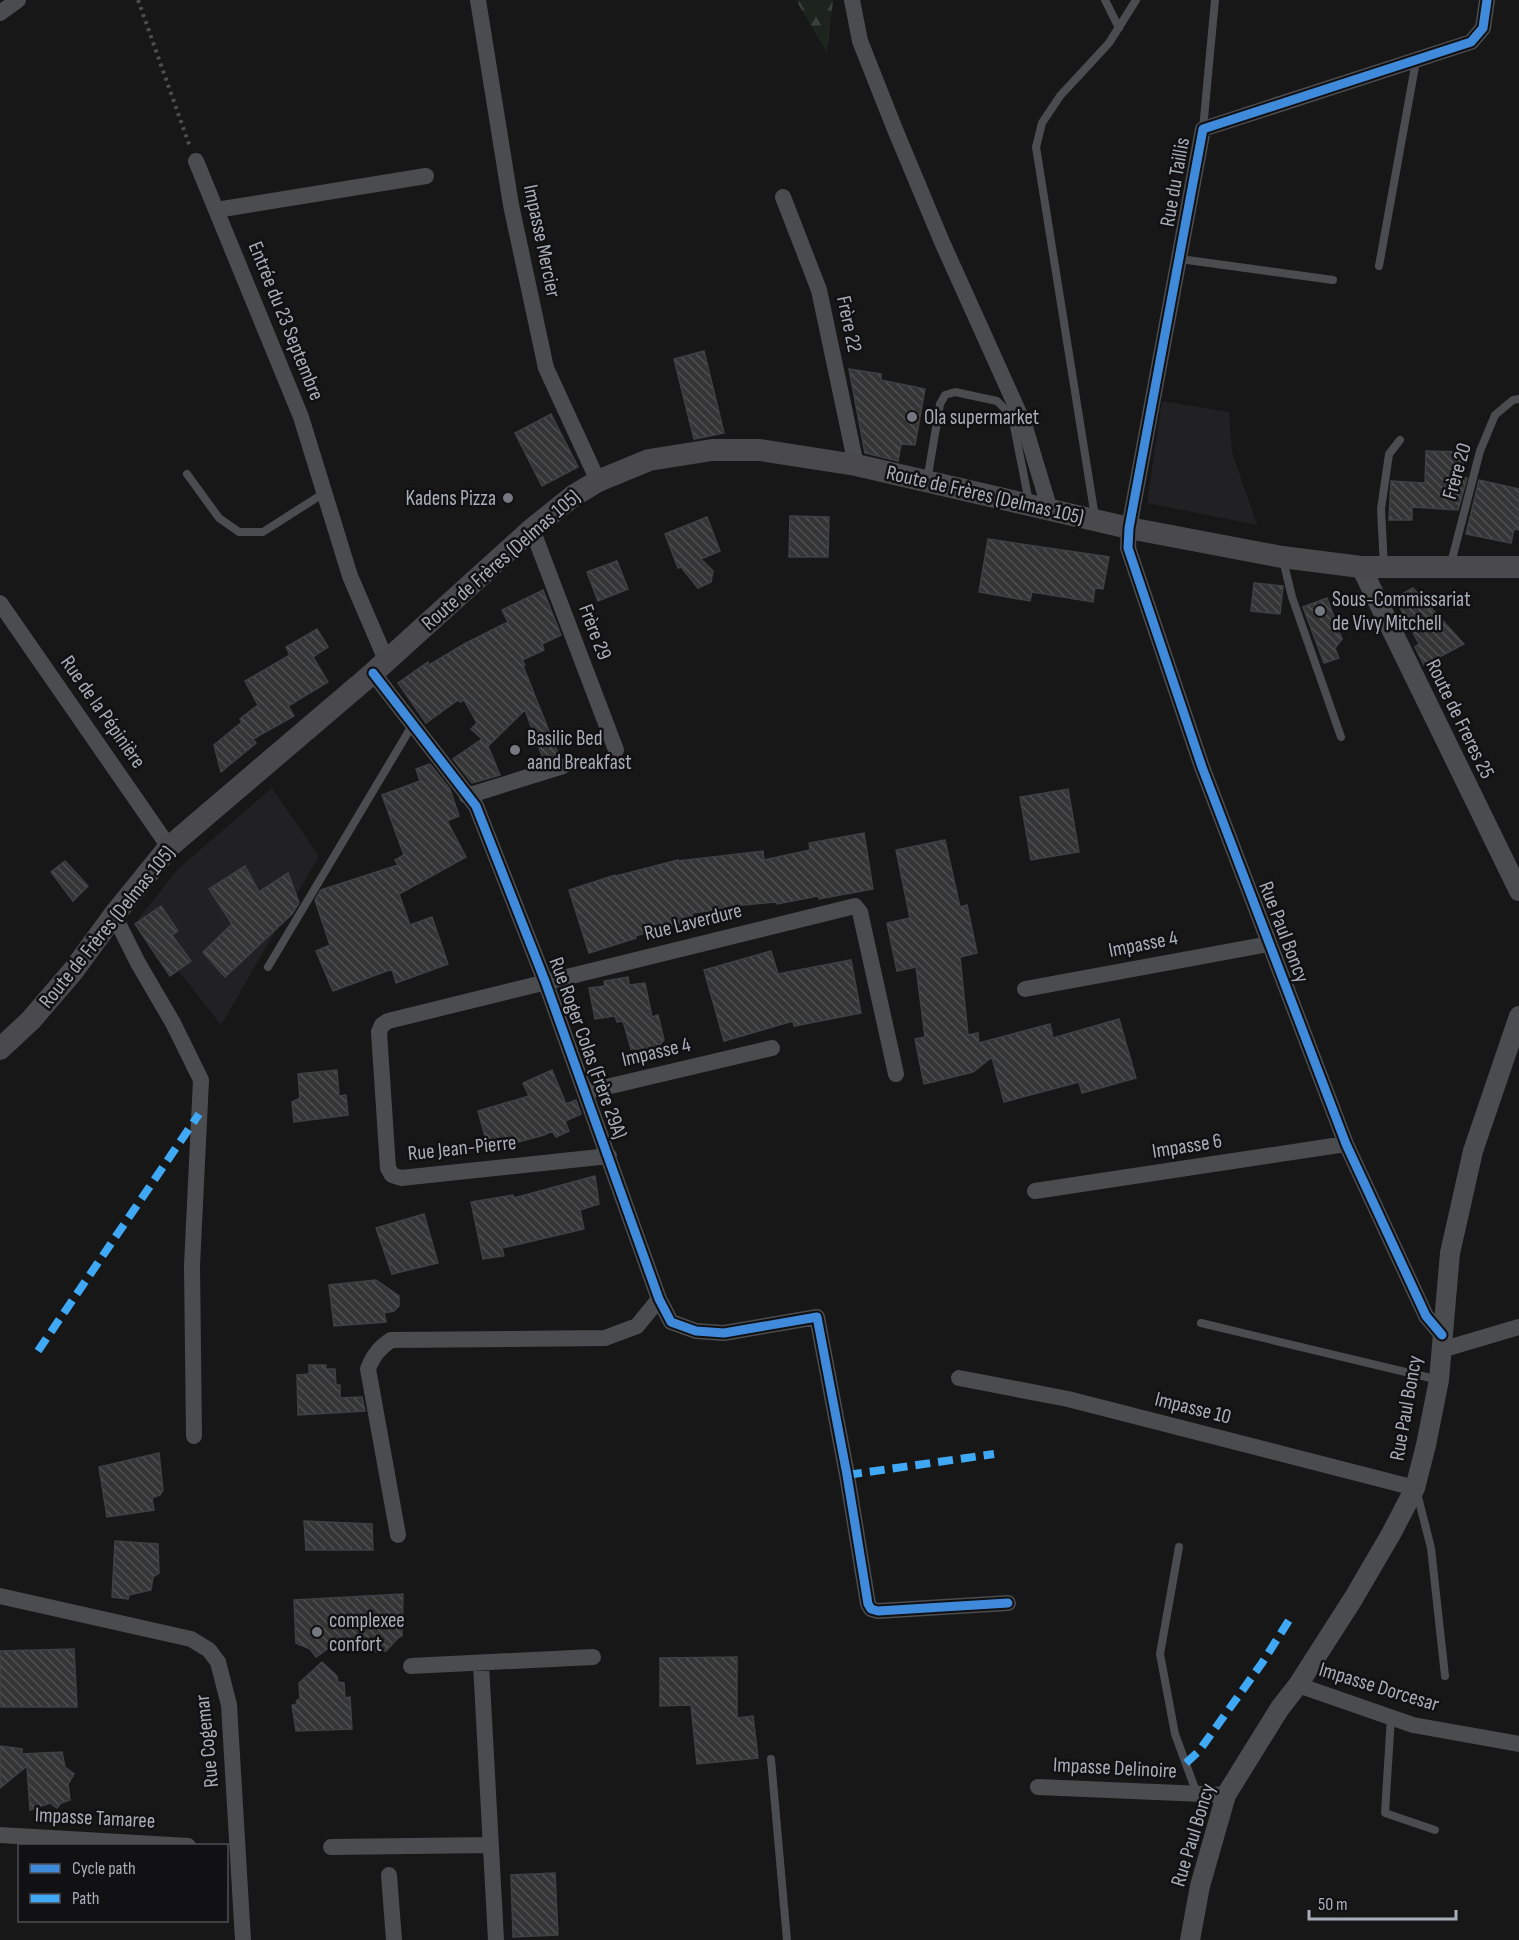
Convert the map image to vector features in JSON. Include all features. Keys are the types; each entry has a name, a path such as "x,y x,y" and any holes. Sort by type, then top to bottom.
{"main road":[{"name":"Route de Frères (Delmas 105)","path":"0,1049 31,1020 74,971 114,915 169,847 379,667 532,529 573,496 598,481 649,460 712,450 760,450 856,465 1130,528 1282,557 1360,567 1519,567"}],"street":[{"path":"0,13 18,0"},
{"name":"Impasse Mercier","path":"478,0 511,205 546,368 598,481"},
{"path":"852,0 860,41 894,128 942,242 1024,423 1040,507"},
{"name":"Rue du Taillis","path":"1130,528 1203,129 1471,42 1482,28 1487,0"},
{"name":"Entrée du 23 Septembre","path":"196,161 301,417 379,667"},
{"path":"216,210 426,176"},
{"name":"Frère 22","path":"783,197 819,290 856,465"},
{"name":"Rue Paul Boncy","path":"1130,528 1128,548 1202,767 1269,944 1346,1144 1426,1316 1441,1342 1432,1379 1426,1445 1415,1488 1353,1599 1298,1685 1280,1708 1226,1796 1200,1886 1190,1940"},
{"name":"Frère 29","path":"532,529 616,750"},
{"name":"Route de Freres 25","path":"1360,567 1518,887"},
{"name":"Rue de la Pépinière","path":"3,612 169,847"},
{"name":"Rue Roger Colas (Frère 29A)","path":"379,667 413,724 476,806 609,1156 659,1299 671,1322 696,1331 724,1333 818,1317 868,1604 871,1609 878,1611 1008,1603"},
{"path":"467,796 563,766"},
{"name":"Rue Laverdure","path":"379,1032 382,1025 388,1021 855,906 860,912 896,1074"},
{"path":"114,915 138,963 173,1023 201,1080 192,1265 194,1436"},
{"name":"Impasse 4","path":"1025,989 1269,944"},
{"path":"1519,1016 1473,1151 1450,1253 1441,1342 1519,1327"},
{"name":"Rue Jean-Pierre","path":"379,1032 388,1168 392,1175 401,1178 609,1156"},
{"name":"Impasse 4","path":"585,1092 772,1048"},
{"name":"Impasse 6","path":"1035,1191 1346,1144"},
{"path":"398,1535 368,1369 380,1347 391,1340 605,1338 638,1326 659,1299"},
{"name":"Impasse 10","path":"959,1378 1068,1399 1415,1488"},
{"name":"Rue Cogemar","path":"0,1596 191,1639 209,1650 218,1662 230,1705 232,1848 243,1940"},
{"path":"411,1666 593,1657"},
{"path":"481,1664 496,1940"},
{"name":"Impasse Dorcesar","path":"1298,1685 1413,1725 1519,1744"},
{"name":"Impasse Delinoire","path":"1038,1787 1226,1796"},
{"name":"Impasse Tamaree","path":"0,1835 169,1844"},
{"path":"331,1847 491,1845"},
{"path":"389,1875 394,1940"}],"lane":[{"path":"1105,0 1119,28"},
{"path":"1095,520 1036,147 1042,123 1060,96 1109,44 1136,0"},
{"path":"1203,129 1215,0"},
{"path":"1379,266 1416,61"},
{"path":"1180,259 1333,280"},
{"path":"927,481 940,404 945,395 955,392 997,401 1012,416 1015,423 1040,507"},
{"name":"Frère 20","path":"1450,567 1480,451 1495,416 1513,400 1519,399"},
{"path":"1384,567 1381,509 1389,454 1400,440"},
{"path":"187,474 219,518 239,532 263,532 324,493"},
{"path":"1282,557 1292,597 1341,737"},
{"path":"268,967 413,724"},
{"path":"1201,1323 1432,1379"},
{"path":"1415,1488 1431,1548 1445,1676"},
{"path":"1179,1547 1160,1654 1175,1734 1197,1794"},
{"path":"1390,1717 1385,1813 1435,1830"},
{"path":"771,1759 787,1940"}],"path":[{"path":"138,0 196,161"}],"shaded area":[{"path":"1162,401 1229,412 1232,452 1257,525 1147,503"},
{"path":"272,788 319,856 221,1025 138,919 179,868"}],"green space":[{"path":"796,0 833,0 827,53"}],"building":[{"path":"704,351 724,433 694,439 674,359"},
{"path":"849,369 881,374 881,380 925,389 915,445 901,444 898,461 865,453"},
{"path":"551,414 578,467 542,486 515,433"},
{"path":"1426,451 1465,452 1462,477 1467,478 1458,510 1412,507 1412,520 1389,520 1391,481 1425,483"},
{"path":"1479,480 1519,489 1519,530 1514,529 1511,543 1466,534"},
{"path":"790,516 829,517 828,557 789,557"},
{"path":"707,517 720,551 701,559 713,571 711,582 698,588 681,567 678,568 665,534"},
{"path":"988,539 1109,557 1103,589 1095,588 1093,602 1032,592 1030,601 979,592"},
{"path":"617,561 628,589 598,601 587,572"},
{"path":"1254,583 1283,586 1280,614 1251,611"},
{"path":"1413,588 1464,644 1424,665 1415,647 1419,644 1395,598"},
{"path":"543,590 561,635 542,644 544,650 522,660 559,756 544,761 525,710 489,745 487,744 500,775 472,783 453,759 482,739 471,729 477,723 464,700 460,702 458,700 426,723 398,683 428,662 429,665 508,622 502,610"},
{"path":"1327,598 1342,639 1335,648 1339,658 1324,663 1303,607"},
{"path":"317,629 328,647 313,657 328,682 288,706 294,716 253,739 256,743 221,772 214,745 242,722 240,719 258,705 245,681 290,655 286,647"},
{"path":"430,764 450,789 459,816 447,821 466,857 399,894 410,925 432,917 448,964 396,983 392,969 333,991 316,951 330,945 315,900 321,890 398,865 395,860 404,855 382,795 420,781 416,769"},
{"path":"1068,789 1079,852 1031,860 1020,797"},
{"path":"864,833 873,889 819,899 818,896 777,904 776,902 732,906 732,908 692,913 694,920 635,936 636,938 589,953 569,890 615,875 678,860 763,851 764,860 810,850 809,843"},
{"path":"945,840 960,907 967,905 977,953 960,957 968,1035 978,1033 979,1043 1050,1024 1053,1038 1119,1019 1136,1078 1082,1093 1079,1082 1004,1102 992,1057 973,1072 924,1084 915,1039 925,1037 916,967 897,971 887,923 910,918 896,850"},
{"path":"65,861 88,886 73,901 51,872"},
{"path":"245,866 259,892 288,873 299,903 292,914 225,977 203,952 232,924 209,889"},
{"path":"161,906 178,931 172,935 191,961 170,976 135,924"},
{"path":"771,951 778,974 851,960 861,1013 794,1026 793,1021 724,1041 704,970"},
{"path":"628,977 629,985 645,983 652,1017 658,1015 664,1040 655,1050 644,1052 631,1049 623,1021 617,1022 615,1016 595,1019 589,988 605,986 604,981"},
{"path":"337,1070 339,1096 346,1095 348,1115 294,1122 292,1102 300,1098 298,1074"},
{"path":"552,1070 566,1104 576,1100 581,1114 565,1121 569,1131 556,1137 552,1131 489,1150 478,1111 529,1096 523,1083"},
{"path":"595,1176 599,1204 580,1210 584,1229 502,1248 504,1256 483,1259 471,1202 513,1195 514,1198"},
{"path":"424,1214 438,1263 392,1274 376,1228"},
{"path":"376,1280 399,1296 399,1306 394,1311 384,1313 386,1322 334,1326 329,1285"},
{"path":"309,1365 326,1365 326,1369 335,1369 336,1385 340,1385 340,1398 362,1397 365,1411 298,1415 297,1375 309,1374"},
{"path":"159,1453 163,1490 160,1495 152,1498 154,1510 107,1517 99,1467"},
{"path":"304,1521 372,1524 373,1550 306,1550"},
{"path":"115,1541 158,1544 159,1573 153,1577 151,1590 129,1595 128,1599 112,1597"},
{"path":"403,1594 402,1636 386,1651 376,1652 364,1638 340,1640 316,1657 310,1649 296,1643 294,1600"},
{"path":"74,1649 77,1707 0,1707 0,1651"},
{"path":"737,1657 737,1718 753,1716 758,1758 697,1764 691,1705 660,1706 660,1658"},
{"path":"322,1662 337,1676 338,1682 344,1683 345,1698 350,1697 352,1729 296,1731 292,1705 296,1705 297,1700 300,1699 299,1683"},
{"path":"0,1746 22,1749 22,1754 62,1752 65,1767 74,1774 68,1784 70,1800 61,1803 57,1808 50,1803 30,1810 27,1766 0,1788"},
{"path":"555,1873 558,1935 513,1937 511,1875"}],"marked path":[{"path":"38,1351 199,1114"},
{"path":"847,1475 994,1454"},
{"path":"1186,1763 1199,1751 1262,1663 1293,1614"}],"cycle path":[{"path":"1442,1335 1426,1316 1346,1144 1202,767 1128,548 1129,528 1203,129 1471,42 1483,28 1487,0"},
{"path":"373,673 476,806 545,981 659,1299 671,1322 696,1331 724,1333 817,1317 847,1475 868,1604 871,1609 878,1611 1008,1603"}],"place":[{"name":"Ola supermarket","path":"912,417"},
{"name":"Kadens Pizza","path":"508,498"},
{"name":"Sous-Commissariat de Vivy Mitchell","path":"1320,611"},
{"name":"Basilic Bed aand Breakfast","path":"515,750"},
{"name":"complexee confort","path":"317,1632"}]}
